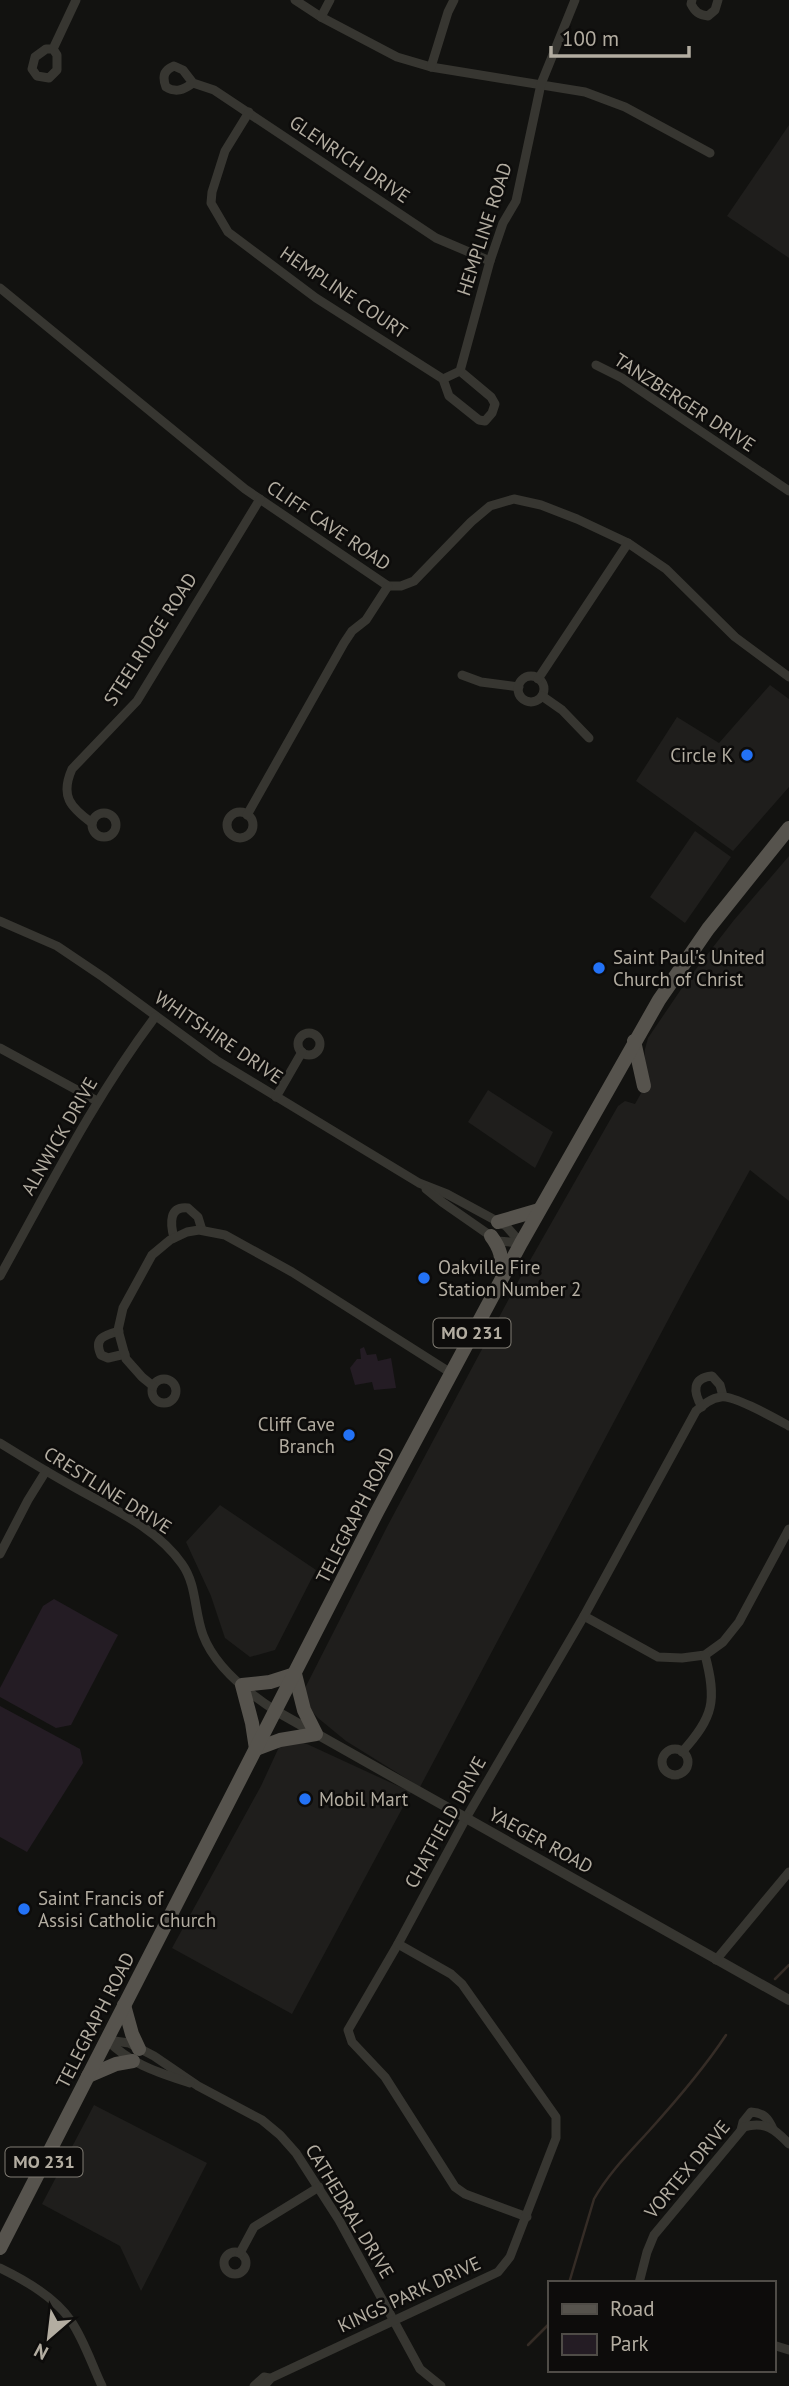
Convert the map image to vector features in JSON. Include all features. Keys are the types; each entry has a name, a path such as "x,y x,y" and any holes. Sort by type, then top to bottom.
{"main road":[{"name":"TELEGRAPH ROAD","path":"0,2248 520,1243 659,1000 708,929 789,828"},
{"path":"635,1041 644,1086"},
{"path":"498,1222 539,1210"},
{"path":"491,1236 503,1261 500,1280"},
{"path":"295,1674 304,1710 316,1734 280,1740 256,1749 253,1723 242,1685 270,1682 295,1674"},
{"path":"88,2076 136,2055 124,2005"}],"street":[{"path":"53,49 76,0"},
{"path":"295,0 321,17 397,57 431,67 585,92 625,107 710,153"},
{"path":"321,17 330,0"},
{"path":"431,67 454,0"},
{"name":"HEMPLINE ROAD","path":"460,370 490,261 503,223 516,201 541,84 575,0"},
{"path":"692,0 694,10 700,15 708,16 715,10 718,0"},
{"name":"GLENRICH DRIVE","path":"193,83 214,90 436,238 490,261"},
{"name":"HEMPLINE COURT","path":"249,113 225,152 212,192 211,202 228,232 316,298 443,379 449,396 479,420 485,421 492,414 495,404 491,397 460,370"},
{"name":"CLIFF CAVE ROAD","path":"0,289 260,499 388,586 401,586 414,581 490,506 514,499 541,505 628,543 666,569 735,637 789,677"},
{"name":"TANZBERGER DRIVE","path":"596,365 622,377 789,491"},
{"path":"443,379 460,370"},
{"name":"STEELRIDGE ROAD","path":"92,823 71,807 66,795 66,781 72,769 106,736 136,701 260,499"},
{"path":"538,678 628,543"},
{"path":"247,815 344,643 352,631 366,620 388,586"},
{"path":"462,675 481,682 519,687"},
{"path":"538,678 544,686 542,696 529,702 521,696 519,687 524,679 538,678"},
{"path":"542,696 562,710 589,738"},
{"name":"WHITSHIRE DRIVE","path":"0,921 57,946 216,1060 419,1183 498,1241 520,1243"},
{"name":"ALNWICK DRIVE","path":"0,1276 97,1101 155,1017"},
{"path":"0,1048 97,1101"},
{"path":"276,1097 302,1052"},
{"name":"WHITSHIRE DRIVE","path":"419,1183 447,1194 506,1226 520,1243"},
{"path":"174,1238 171,1219 174,1211 180,1207 188,1208 198,1217 202,1230"},
{"path":"153,1386 142,1377 125,1354 119,1331 123,1308 152,1255 174,1238 187,1232 202,1230 225,1235 292,1272 451,1373"},
{"path":"119,1331 104,1335 99,1339 97,1348 101,1355 108,1357 125,1354"},
{"path":"702,1407 695,1392 696,1384 702,1377 712,1376 720,1385 723,1396 760,1410 789,1426"},
{"name":"CHATFIELD DRIVE","path":"527,2217 465,2194 455,2187 385,2077 352,2042 348,2030 466,1818 584,1616 696,1410 723,1396"},
{"name":"CRESTLINE DRIVE","path":"0,1443 119,1512 167,1546 183,1566 193,1587 203,1635 210,1648 256,1699 276,1711"},
{"path":"0,1554 46,1472"},
{"path":"584,1616 658,1657 705,1655 723,1642 740,1622 789,1529"},
{"path":"682,1752 707,1718 713,1696 705,1655"},
{"name":"YAEGER ROAD","path":"276,1711 789,2000"},
{"path":"716,1960 789,1872"},
{"name":"KINGS PARK DRIVE","path":"264,2386 271,2378 498,2272 510,2257 556,2137 556,2117 461,1984 451,1974 398,1944"},
{"name":"CATHEDRAL DRIVE","path":"107,2040 129,2043 136,2055 158,2073 198,2086 262,2120 280,2135 319,2187 420,2368 441,2386"},
{"path":"741,2130 743,2122 751,2112 760,2113 769,2119 773,2129 789,2144"},
{"name":"VORTEX DRIVE","path":"640,2281 654,2235 741,2130 755,2124 773,2129"},
{"path":"240,2253 254,2227 319,2187"},
{"path":"0,2268 29,2284 63,2309 102,2386"},
{"name":"KINGS PARK DRIVE","path":"254,2386 264,2377 271,2378"}],"shaded area":[{"path":"789,125 789,258 727,216"},
{"path":"770,685 789,699 789,787 733,851 636,781 677,717 719,743"},
{"path":"695,831 731,857 685,923 650,897"},
{"path":"789,856 789,1201 750,1170 420,1787 346,1741 318,1718 307,1706 304,1690 388,1525 520,1278 618,1106 625,1101 635,1104 649,1079 644,1063 648,1038 686,982 734,920"},
{"path":"488,1090 553,1132 535,1168 468,1122"},
{"path":"220,1505 316,1570 275,1650 250,1657 225,1638 211,1596 186,1542"},
{"path":"296,1741 411,1792 292,2014 172,1948 261,1786 279,1747"},
{"path":"94,2105 207,2163 141,2291 120,2246 42,2204"}],"green space":[{"path":"364,1347 367,1355 376,1354 378,1361 391,1358 396,1388 374,1390 372,1382 355,1385 350,1368 357,1359 361,1359 360,1349"},
{"path":"54,1599 118,1635 71,1725 56,1728 0,1697 0,1688 43,1606"},
{"path":"0,1706 80,1749 83,1763 27,1852 0,1837"}],"waterway":[{"path":"775,1979 789,1965"},
{"path":"570,2281 594,2199 619,2164 689,2085 726,2035"},
{"path":"528,2345 548,2325"}],"place":[{"name":"Circle K","path":"747,755"},
{"name":"Saint Paul's United Church of Christ","path":"599,968"},
{"name":"Oakville Fire Station Number 2","path":"424,1278"},
{"name":"Cliff Cave Branch","path":"349,1435"},
{"name":"Mobil Mart","path":"305,1799"},
{"name":"Saint Francis of Assisi Catholic Church","path":"24,1909"}]}
